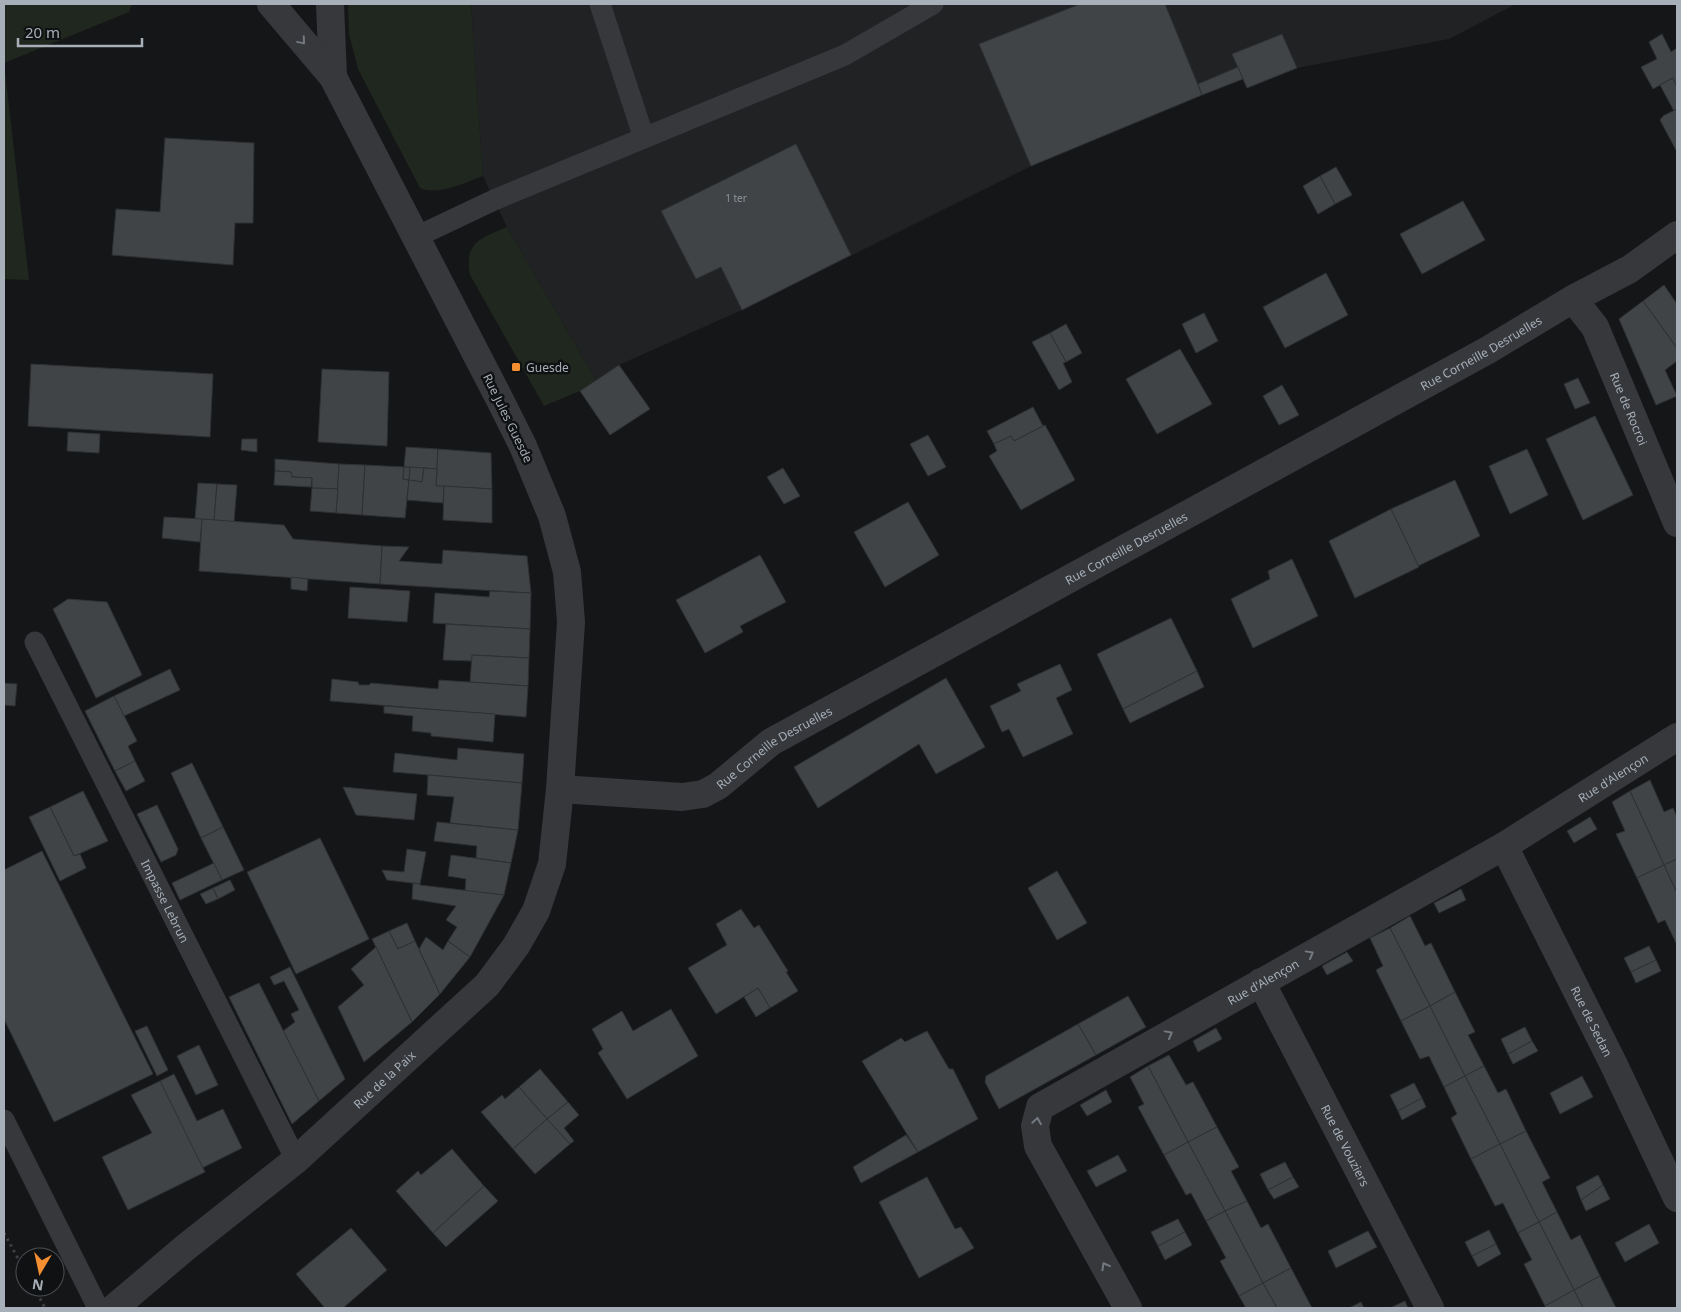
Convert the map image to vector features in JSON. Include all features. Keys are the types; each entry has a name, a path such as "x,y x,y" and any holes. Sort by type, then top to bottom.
{"street":[{"name":"Rue Jules Guesde","path":"271,4 333,77 523,446 552,516 567,572 572,622 560,789"},
{"name":"Rue Jules Guesde","path":"330,4 333,77"},
{"name":"Rue Corneille Desruelles","path":"560,789 682,797 703,794 718,786 771,742 1488,350 1630,269 1677,235"},
{"name":"Rue de Rocroi","path":"1574,300 1595,327 1677,523"},
{"name":"Rue d'Alençon","path":"1128,1308 1038,1146 1035,1126 1040,1107 1504,846 1677,737"},
{"name":"Rue de la Paix","path":"114,1308 186,1247 296,1160 487,985 516,946 536,911 552,864 560,789"},
{"name":"Rue de Sedan","path":"1504,846 1609,1054 1677,1198"},
{"name":"Rue de Vouziers","path":"1261,982 1430,1308"}],"lane":[{"path":"600,4 644,138"},
{"path":"416,237 494,200 846,55 933,4"},
{"name":"Impasse Lebrun","path":"34,642 296,1160"},
{"path":"4,1120 98,1308"}],"path":[{"path":"4,1233 15,1253"}],"shaded area":[{"path":"4,4 132,4 129,12 4,63"},
{"path":"348,4 471,4 483,176 443,190 420,188 358,69 349,34"},
{"path":"471,4 1516,4 1449,39 1297,68 1247,88 1243,79 1202,95 1031,166 742,310 619,365 596,380 507,227 483,176"},
{"path":"4,63 29,280 4,279"},
{"path":"507,227 596,380 580,391 544,406 470,275 469,264 472,248 482,238"}],"building":[{"path":"1080,4 1165,4 1202,95 1031,166 979,44"},
{"path":"1282,34 1297,68 1247,88 1232,54"},
{"path":"1662,34 1671,52 1677,48 1677,87 1673,78 1653,89 1641,67 1657,59 1649,42"},
{"path":"1238,67 1243,79 1202,95 1198,84"},
{"path":"1673,78 1677,87 1677,109 1674,111 1660,85"},
{"path":"1677,109 1677,152 1660,120 1663,116"},
{"path":"165,138 254,143 253,223 235,223 233,265 112,255 116,209 160,212"},
{"path":"796,144 851,255 742,310 721,267 696,279 661,211"},
{"path":"1336,167 1352,195 1335,204 1320,176"},
{"path":"1320,176 1335,204 1318,214 1303,186"},
{"path":"1463,201 1485,240 1422,274 1400,234"},
{"path":"1326,273 1348,315 1285,348 1263,307"},
{"path":"1664,285 1677,304 1677,348 1643,301"},
{"path":"1643,301 1677,348 1677,361 1665,370 1677,396 1656,405 1619,319"},
{"path":"1204,313 1218,341 1196,353 1182,324"},
{"path":"1066,324 1082,353 1066,362 1050,333"},
{"path":"1050,333 1066,362 1063,363 1072,382 1059,390 1032,342"},
{"path":"1180,349 1212,404 1157,434 1126,379"},
{"path":"31,364 213,374 210,437 28,426"},
{"path":"619,365 650,409 610,435 580,391"},
{"path":"322,369 389,372 387,446 318,442"},
{"path":"1578,378 1590,403 1575,409 1564,384"},
{"path":"1282,385 1299,415 1279,425 1263,396"},
{"path":"1033,407 1043,426 1014,441 1011,436 994,444 987,431"},
{"path":"1595,416 1633,495 1583,520 1546,439"},
{"path":"1045,425 1075,480 1021,510 989,456 997,451 994,444 1011,436 1014,441"},
{"path":"68,432 100,434 99,453 67,451"},
{"path":"928,435 946,467 928,476 910,444"},
{"path":"242,439 257,439 257,452 241,450"},
{"path":"406,447 438,449 437,469 404,467"},
{"path":"438,449 491,453 492,489 436,486"},
{"path":"1527,449 1548,495 1510,514 1489,466"},
{"path":"275,459 339,464 338,489 312,488 312,478 292,477 291,472 275,471"},
{"path":"339,464 365,465 362,515 336,513"},
{"path":"365,465 404,467 403,479 409,480 405,518 362,515"},
{"path":"404,467 410,467 409,480 403,479"},
{"path":"410,467 424,468 422,482 409,480"},
{"path":"424,468 437,469 436,486 444,486 443,503 407,500 409,480 422,482"},
{"path":"783,468 800,496 784,504 767,477"},
{"path":"275,471 291,472 292,477 312,478 311,487 274,485"},
{"path":"1455,480 1480,536 1418,566 1391,509"},
{"path":"198,483 217,484 214,521 195,519"},
{"path":"217,484 237,485 234,522 214,521"},
{"path":"444,486 492,489 492,523 443,520"},
{"path":"312,488 338,489 336,513 310,511"},
{"path":"908,502 939,555 885,587 854,532"},
{"path":"1391,509 1419,567 1355,598 1329,541"},
{"path":"164,517 202,519 200,542 162,538"},
{"path":"202,519 284,525 293,539 382,546 380,584 199,571"},
{"path":"382,546 409,547 399,561 442,564 443,550 527,556 531,593 380,584"},
{"path":"760,555 786,602 740,626 743,632 705,653 676,600"},
{"path":"1292,559 1318,616 1253,648 1231,599 1270,579 1268,571"},
{"path":"291,577 308,579 307,591 291,589"},
{"path":"350,587 410,591 407,622 348,618"},
{"path":"490,591 531,593 530,629 433,623 435,593 489,597"},
{"path":"68,599 107,602 142,675 96,698 53,609"},
{"path":"1171,618 1197,671 1123,709 1097,654"},
{"path":"446,624 530,629 529,658 472,655 472,661 443,660"},
{"path":"472,655 529,658 528,686 470,682"},
{"path":"1060,664 1072,690 1056,698 1073,734 1023,757 1009,729 1002,732 990,706 1021,691 1017,684"},
{"path":"170,669 180,690 124,716 114,696"},
{"path":"1197,671 1204,687 1130,723 1123,709"},
{"path":"946,678 985,747 936,774 919,744 818,808 794,767"},
{"path":"332,679 358,682 359,685 369,685 371,683 438,689 439,680 528,686 526,717 330,701"},
{"path":"4,683 17,684 15,706 4,705"},
{"path":"114,696 137,741 128,746 135,761 115,771 85,711"},
{"path":"384,706 495,714 493,742 431,736 431,733 412,731 413,716 384,713"},
{"path":"458,748 524,754 522,783 393,772 395,753 457,760"},
{"path":"135,761 145,781 126,791 115,771"},
{"path":"192,763 223,827 201,838 171,773"},
{"path":"428,775 522,783 518,830 450,823 454,797 427,795"},
{"path":"1650,780 1664,812 1673,808 1677,817 1677,859 1664,865 1630,791"},
{"path":"343,787 417,794 414,820 356,815"},
{"path":"83,791 108,841 74,856 50,807"},
{"path":"1630,791 1664,865 1637,878 1616,834 1625,831 1612,802"},
{"path":"157,805 178,849 176,855 161,862 137,814"},
{"path":"50,807 74,856 80,854 86,868 60,881 29,817"},
{"path":"1590,817 1597,829 1574,843 1567,831"},
{"path":"437,822 518,830 511,863 476,858 477,846 434,841"},
{"path":"223,827 244,870 222,880 201,838"},
{"path":"320,838 369,939 296,974 247,872"},
{"path":"407,849 426,852 420,884 387,880 382,870 404,872"},
{"path":"42,851 153,1074 54,1122 4,1019 4,870"},
{"path":"451,855 511,863 504,895 465,891 466,879 448,876"},
{"path":"1677,859 1677,893 1664,865"},
{"path":"214,863 222,880 180,900 172,883"},
{"path":"1664,865 1677,893 1677,945 1665,920 1658,923 1637,878"},
{"path":"1057,871 1087,923 1057,940 1028,888"},
{"path":"230,880 235,890 218,899 213,888"},
{"path":"413,883 504,895 470,957 448,941 457,927 446,920 456,906 412,899"},
{"path":"213,888 218,899 206,904 200,894"},
{"path":"1461,889 1466,900 1439,913 1434,903"},
{"path":"741,909 754,928 759,925 788,971 786,972 798,991 770,1008 758,988 716,1014 688,968 727,945 716,924"},
{"path":"1410,916 1425,946 1431,943 1455,992 1430,1006 1390,928"},
{"path":"407,923 415,941 398,949 389,931"},
{"path":"1390,928 1430,1006 1401,1021 1376,970 1383,966 1370,938"},
{"path":"389,931 398,949 415,941 440,994 412,1022 372,939"},
{"path":"426,937 443,950 448,941 470,957 440,994 419,949"},
{"path":"1649,946 1656,960 1631,972 1624,958"},
{"path":"376,947 412,1022 364,1062 338,1007 364,985 351,969"},
{"path":"1347,952 1353,961 1327,975 1322,966"},
{"path":"1656,960 1661,971 1636,983 1631,972"},
{"path":"290,967 345,1079 319,1101 283,1031 295,1022 291,1014 299,1010 284,981 274,985 270,977"},
{"path":"259,983 319,1101 292,1124 229,997"},
{"path":"758,988 770,1008 756,1017 744,997"},
{"path":"1455,992 1475,1032 1468,1035 1484,1066 1465,1076 1430,1006"},
{"path":"1128,996 1146,1027 1096,1055 1078,1024"},
{"path":"1430,1006 1465,1076 1444,1087 1429,1056 1420,1059 1401,1021"},
{"path":"671,1009 698,1056 627,1099 598,1053 603,1049 592,1029 622,1011 633,1031"},
{"path":"1078,1024 1096,1055 999,1109 985,1082 986,1076"},
{"path":"147,1026 168,1070 157,1076 135,1031"},
{"path":"1525,1027 1532,1041 1508,1054 1501,1039"},
{"path":"1216,1028 1222,1039 1198,1052 1193,1041"},
{"path":"927,1031 949,1069 953,1069 978,1119 918,1152 862,1061 901,1038 905,1042"},
{"path":"1532,1041 1538,1051 1513,1064 1508,1054"},
{"path":"199,1045 218,1085 196,1095 177,1056"},
{"path":"1169,1055 1186,1085 1193,1082 1217,1127 1188,1142 1148,1066"},
{"path":"1148,1066 1188,1142 1164,1155 1138,1107 1144,1104 1130,1077"},
{"path":"1484,1066 1498,1093 1506,1089 1526,1131 1500,1144 1465,1076"},
{"path":"540,1069 568,1102 547,1119 519,1087"},
{"path":"174,1074 197,1121 223,1109 242,1148 202,1168 160,1081"},
{"path":"1465,1076 1500,1144 1471,1159 1451,1118 1457,1114 1444,1087"},
{"path":"1582,1076 1593,1097 1560,1114 1550,1093"},
{"path":"160,1081 205,1172 128,1210 102,1157 152,1133 131,1095"},
{"path":"1414,1083 1422,1098 1398,1111 1390,1095"},
{"path":"519,1087 547,1119 513,1149 481,1112 502,1095 505,1099"},
{"path":"1106,1090 1112,1102 1087,1116 1080,1105"},
{"path":"1422,1098 1426,1107 1402,1120 1398,1111"},
{"path":"568,1102 579,1115 564,1128 574,1141 570,1144 547,1119"},
{"path":"547,1119 570,1144 535,1174 513,1149"},
{"path":"1217,1127 1239,1167 1231,1171 1247,1201 1225,1211 1188,1142"},
{"path":"1526,1131 1550,1178 1542,1182 1557,1212 1539,1222 1500,1144"},
{"path":"906,1135 918,1152 861,1183 853,1167"},
{"path":"1188,1142 1225,1211 1206,1221 1191,1193 1186,1195 1164,1155"},
{"path":"1500,1144 1539,1222 1518,1233 1503,1203 1495,1206 1471,1159"},
{"path":"452,1149 484,1186 433,1233 396,1191 418,1171 421,1175"},
{"path":"1118,1155 1127,1171 1096,1187 1087,1171"},
{"path":"1285,1162 1293,1177 1268,1190 1260,1174"},
{"path":"1598,1175 1603,1185 1581,1200 1576,1187"},
{"path":"927,1177 955,1229 961,1227 974,1248 919,1278 879,1202"},
{"path":"1293,1177 1299,1187 1274,1199 1268,1190"},
{"path":"1603,1185 1610,1199 1586,1211 1581,1200"},
{"path":"484,1186 498,1201 446,1247 433,1233"},
{"path":"1247,1201 1261,1228 1268,1224 1291,1268 1263,1283 1225,1211"},
{"path":"1225,1211 1263,1283 1239,1296 1220,1261 1226,1258 1206,1221"},
{"path":"1557,1212 1571,1240 1580,1235 1600,1276 1574,1290 1539,1222"},
{"path":"1178,1219 1185,1232 1158,1246 1151,1232"},
{"path":"1539,1222 1574,1290 1545,1306 1524,1264 1532,1260 1518,1233"},
{"path":"1649,1224 1659,1243 1625,1262 1615,1243"},
{"path":"351,1228 387,1270 343,1308 325,1308 296,1274"},
{"path":"1489,1230 1496,1244 1472,1256 1465,1242"},
{"path":"1368,1231 1377,1247 1336,1268 1328,1251"},
{"path":"1185,1232 1192,1245 1165,1260 1158,1246"},
{"path":"1496,1244 1501,1254 1478,1267 1472,1256"},
{"path":"1291,1268 1312,1308 1277,1308 1263,1283"},
{"path":"1600,1276 1616,1308 1583,1308 1574,1290"},
{"path":"1263,1283 1277,1308 1246,1308 1239,1296"},
{"path":"1574,1290 1583,1308 1546,1308 1545,1306"},
{"path":"1405,1301 1408,1308 1390,1308"},
{"path":"1361,1302 1364,1308 1349,1308"}],"place":[{"name":"Guesde","path":"516,367"}]}
